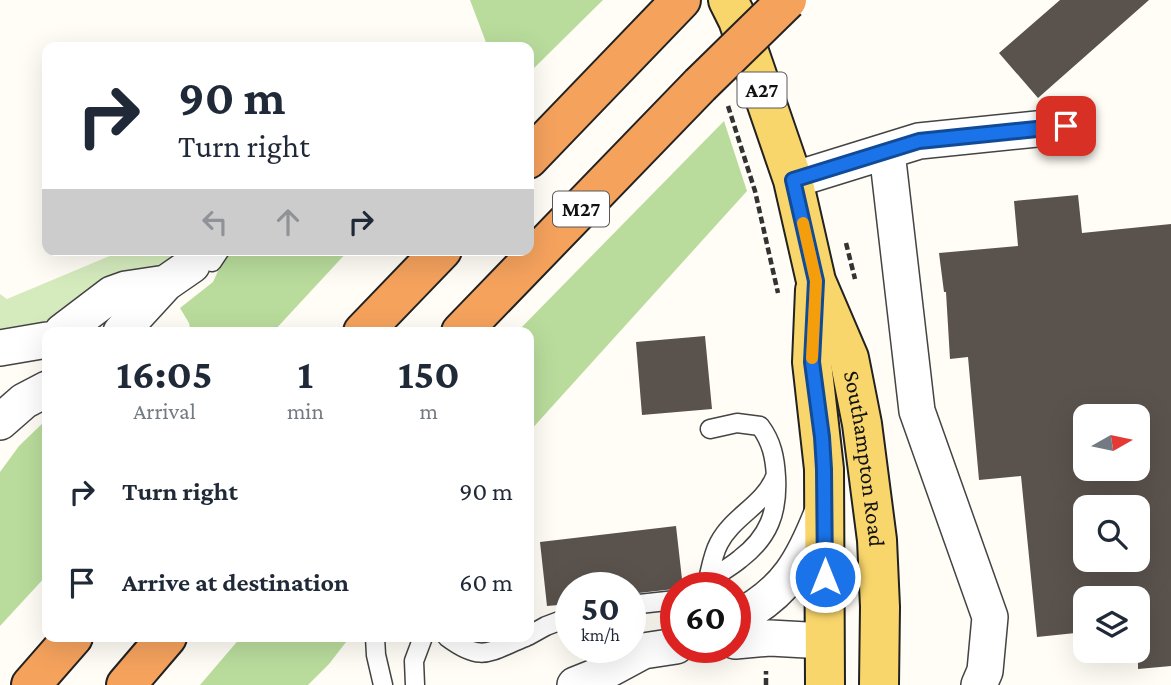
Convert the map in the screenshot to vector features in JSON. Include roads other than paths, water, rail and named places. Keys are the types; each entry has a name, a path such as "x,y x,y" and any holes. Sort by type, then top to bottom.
{"highway":[{"name":"M27","path":"466,327 700,85 787,0"},
{"path":"534,153 674,7"},
{"path":"368,327 436,256"},
{"path":"32,685 69,642"},
{"path":"126,685 163,642"}],"main road":[{"name":"Southampton Road","path":"728,0 738,20 793,180 816,281 849,358 873,497 877,540 880,607 877,685"},
{"name":"Southampton Road","path":"816,281 812,362 822,437 837,646 820,684"},
{"path":"855,387 851,474 856,526 858,607 856,629 837,646 860,658 872,673 877,685"}],"street":[{"path":"793,180 919,141 1066,126"},
{"path":"887,152 917,411 990,617 985,671 979,685"},
{"path":"69,327 112,294 199,260"},
{"path":"126,327 199,260"},
{"path":"0,348 42,341"},
{"path":"0,422 23,401 42,392"},
{"path":"751,611 783,586 805,552 825,505"},
{"path":"751,639 770,638 837,646"},
{"path":"597,682 642,651 660,648"}],"lane":[{"path":"710,429 737,422 760,426 773,448 776,473 775,513 764,535 741,559 722,572"},
{"path":"708,572 720,541 762,498 776,473"},
{"path":"534,632 555,623"},
{"path":"375,642 383,685"},
{"path":"415,685 414,661 420,642"},
{"path":"454,642 465,650 483,653 511,642"}]}
